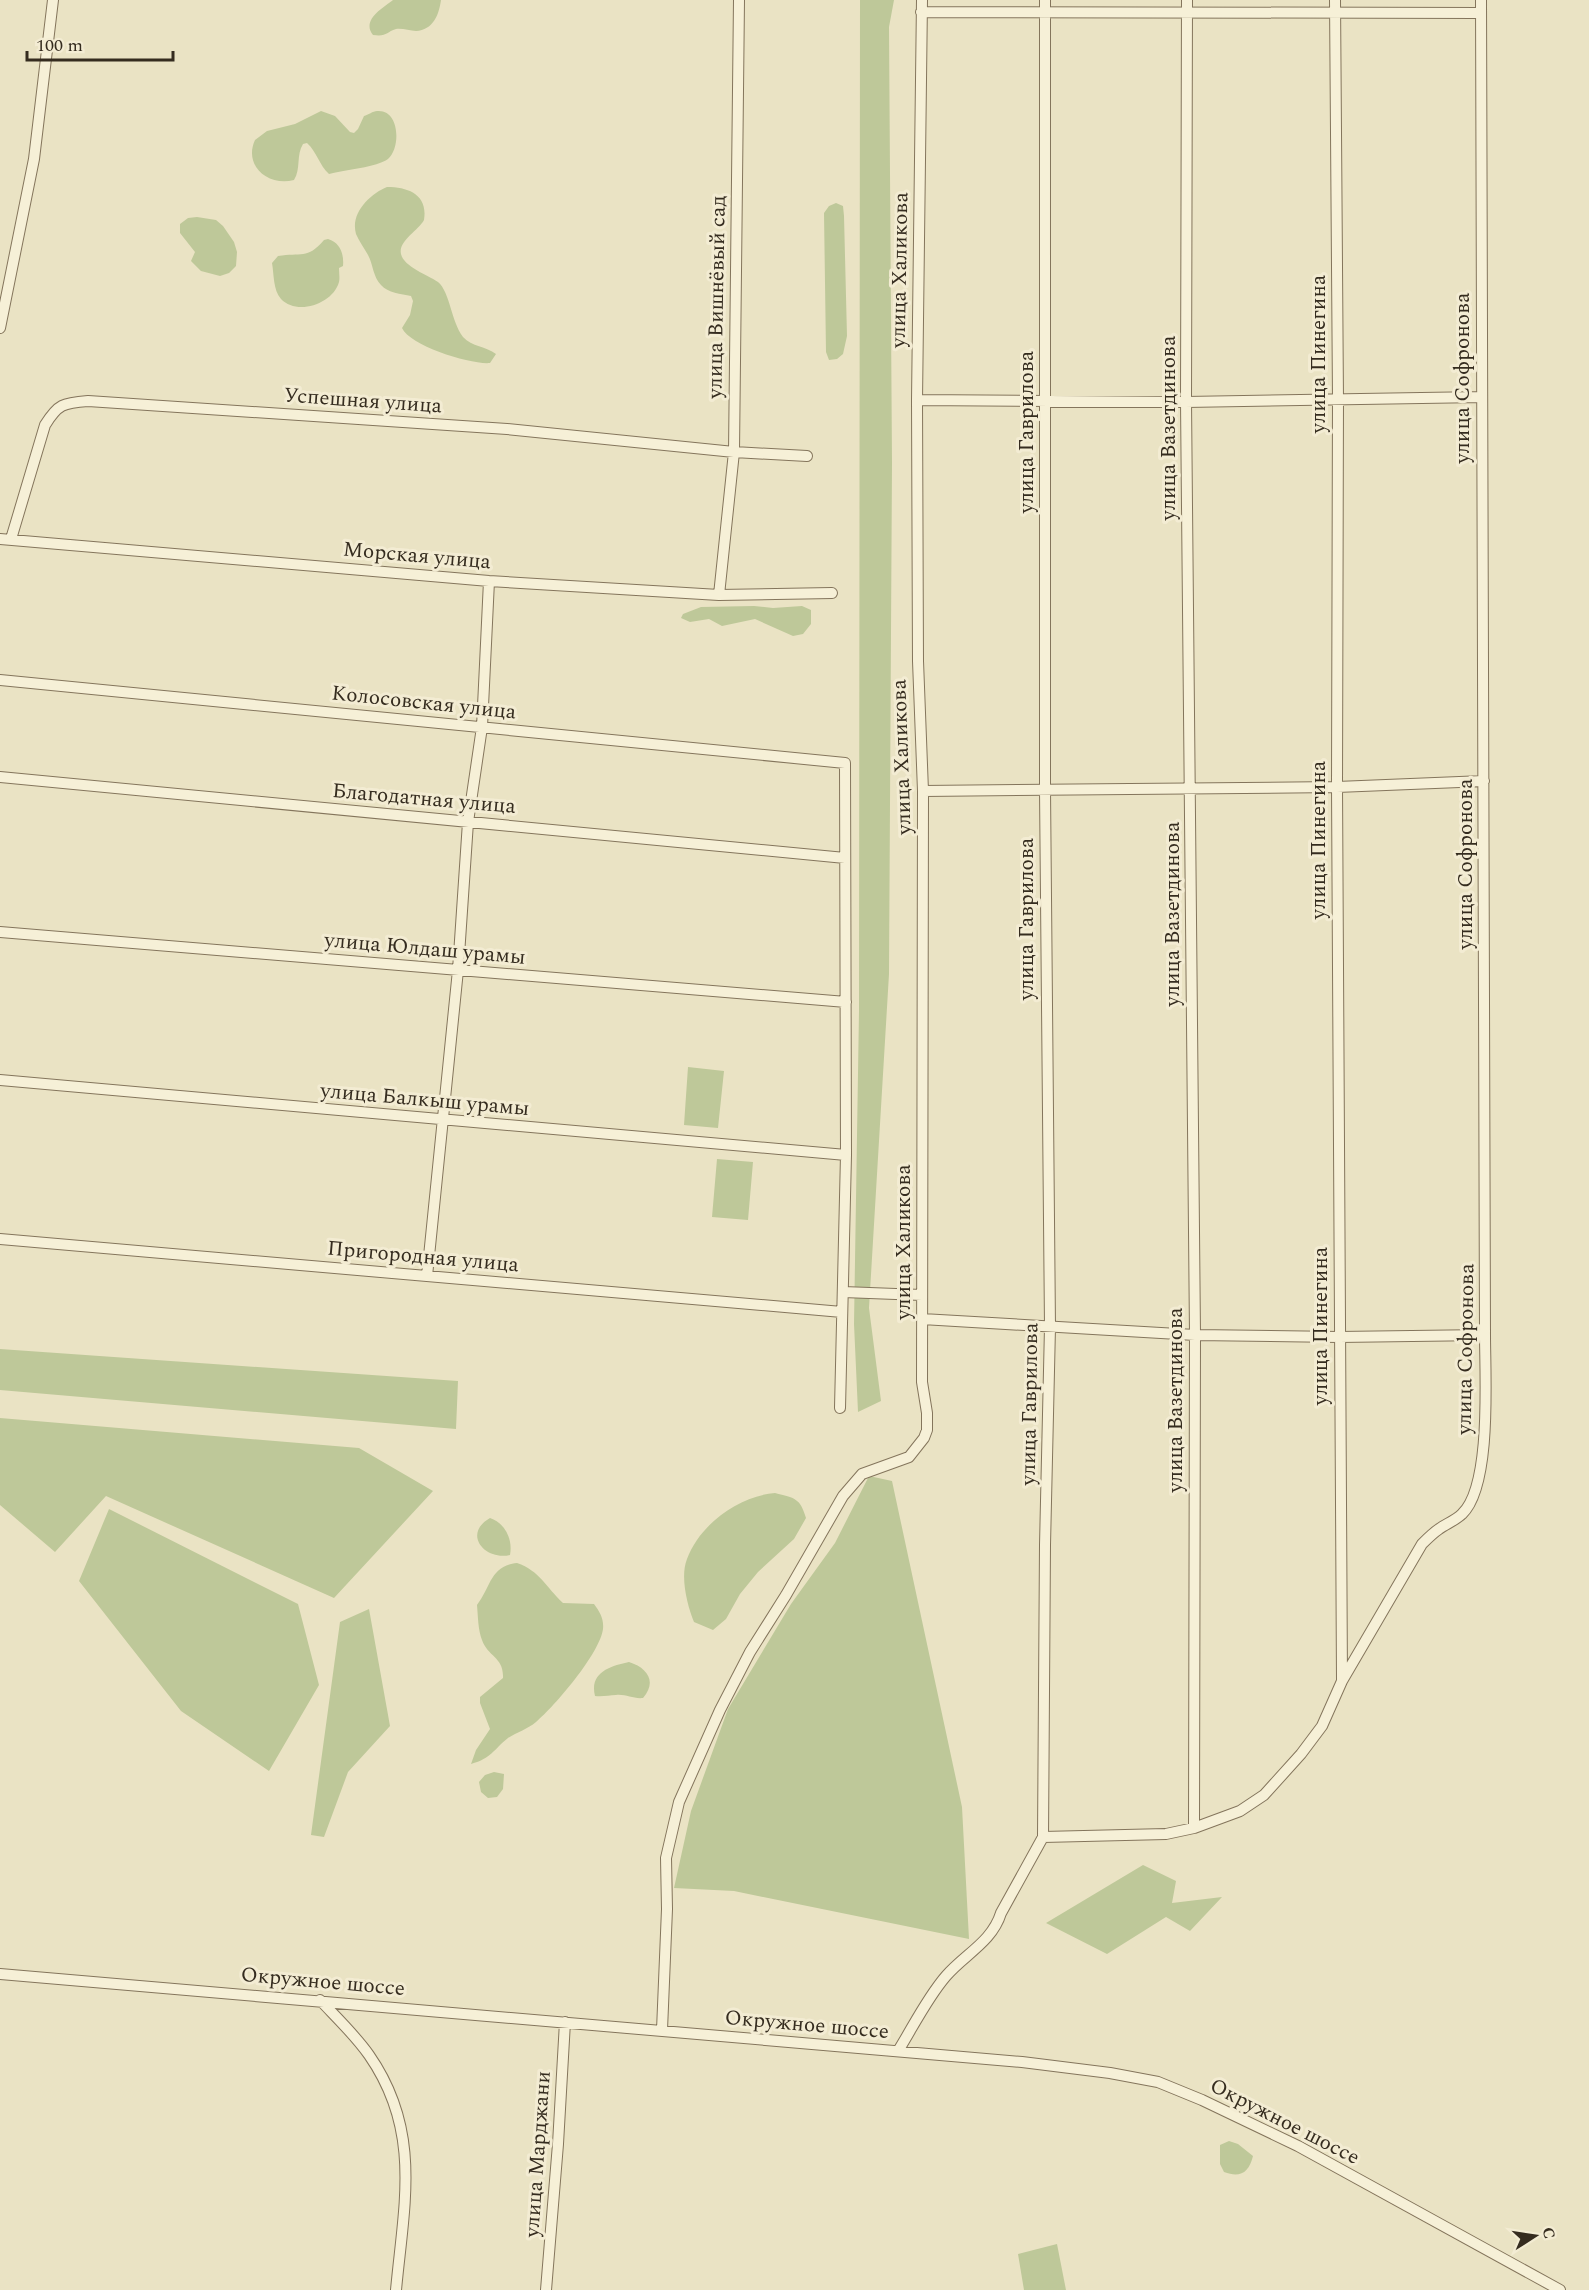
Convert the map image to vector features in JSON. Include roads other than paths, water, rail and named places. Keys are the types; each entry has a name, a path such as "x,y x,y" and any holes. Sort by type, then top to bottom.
{"street":[{"path":"0,328 34,159 53,0"},
{"name":"улица Вишнёвый сад","path":"719,595 734,452 739,0"},
{"name":"улица Гаврилова","path":"1043,1837 1045,1545 1050,1328 1045,790 1045,0"},
{"name":"улица Вазетдинова","path":"1187,0 1186,402 1195,1335 1194,1828"},
{"name":"улица Пинегина","path":"1335,0 1342,1681"},
{"name":"улица Софронова","path":"1043,1837 1166,1834 1194,1828 1240,1811 1264,1795 1301,1754 1322,1726 1342,1681 1422,1544 1437,1530 1463,1514 1478,1482 1483,1458 1485,1335 1481,0"},
{"path":"922,6 1045,12 1480,13"},
{"name":"улица Халикова","path":"662,2030 667,1909 666,1858 679,1802 720,1710 750,1652 843,1496 862,1474 909,1457 924,1438 927,1430 922,1382 923,791 918,661 917,400 922,6"},
{"path":"917,400 1186,402 1482,397"},
{"name":"Успешная улица","path":"5,539 45,425 55,410 67,402 88,401 507,429 734,452 807,456"},
{"name":"Морская улица","path":"5,539 489,581 719,595 832,593"},
{"path":"426,1276 458,970 468,822 482,728 489,581"},
{"name":"Колосовская улица","path":"0,680 845,763 845,858"},
{"name":"Благодатная улица","path":"0,777 845,858"},
{"path":"923,791 1337,787 1484,781"},
{"path":"840,1408 846,1155 845,858"},
{"name":"улица Юлдаш урамы","path":"0,932 846,1002"},
{"name":"улица Балкыш урамы","path":"0,1080 846,1155"},
{"name":"Пригородная улица","path":"0,1239 842,1312"},
{"path":"843,1292 922,1295"},
{"path":"922,1319 1195,1335 1339,1338 1485,1335"},
{"path":"898,2051 944,1978 988,1937 997,1925 1043,1837"},
{"name":"Окружное шоссе","path":"0,1974 898,2051 1074,2068 1158,2082 1209,2103 1298,2146 1560,2290"},
{"path":"320,2000 368,2054 386,2083 397,2111 404,2139 407,2168 396,2290"},
{"name":"улица Марджани","path":"546,2290 565,2022"}]}
